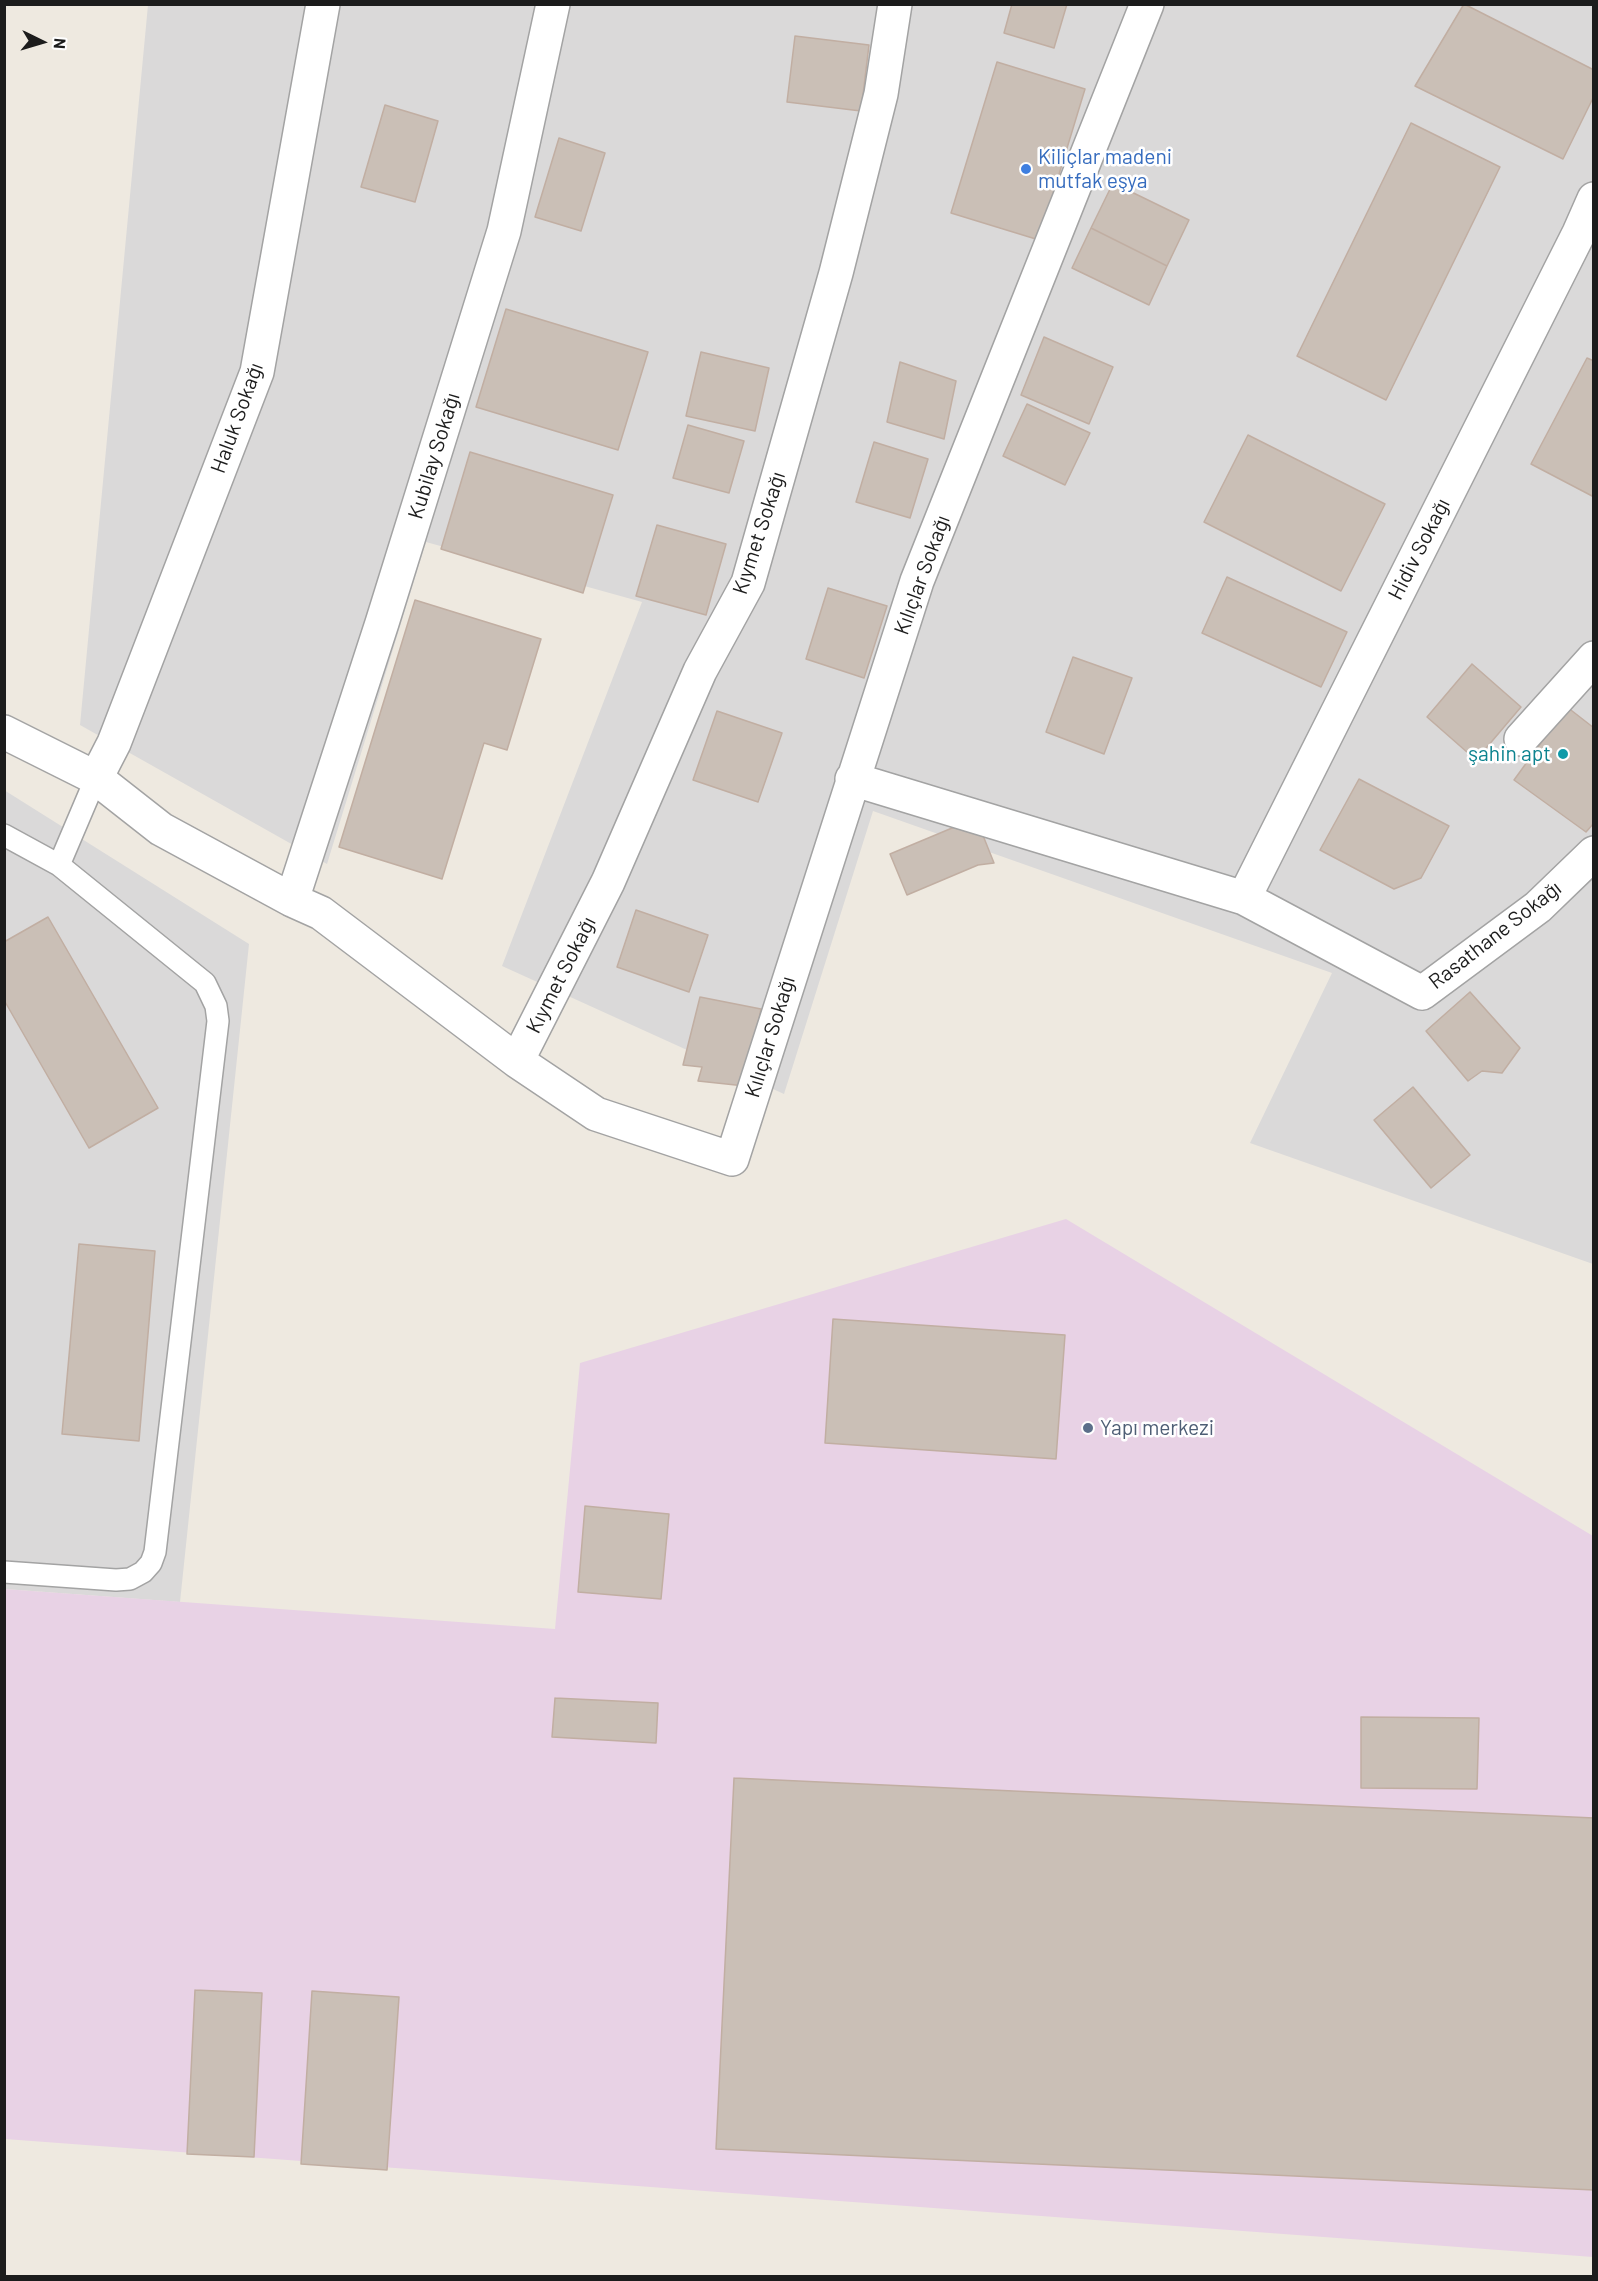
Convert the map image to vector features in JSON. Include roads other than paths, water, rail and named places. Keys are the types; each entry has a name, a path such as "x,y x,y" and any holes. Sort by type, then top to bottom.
{"street":[{"name":"Haluk Sokağı","path":"96,778 114,742 257,372 323,4"},
{"name":"Kubilay Sokağı","path":"292,900 382,623 504,231 553,4"},
{"name":"Kıymet Sokağı","path":"516,1061 608,882 700,671 748,584 836,273 880,94 895,4"},
{"name":"Kılıçlar Sokağı","path":"516,1061 596,1114 732,1159 917,581 1147,4"},
{"name":"Hidiv Sokağı","path":"1244,898 1579,233 1593,199"},
{"path":"1521,739 1593,658"},
{"path":"4,732 96,778 161,829 292,900 321,913 516,1061"},
{"path":"852,779 1244,898"},
{"name":"Rasathane Sokağı","path":"1244,898 1422,993 1538,907 1593,853"}],"lane":[{"path":"59,864 96,778"},
{"path":"4,835 59,864 205,983 216,1006 218,1021 155,1552 151,1563 143,1572 130,1579 116,1580 4,1572"}],"place":[{"name":"Kiliçlar madeni mutfak eşya","path":"1026,169"},
{"name":"şahin apt","path":"1563,754"},
{"name":"Yapı merkezi","path":"1088,1428"}]}
